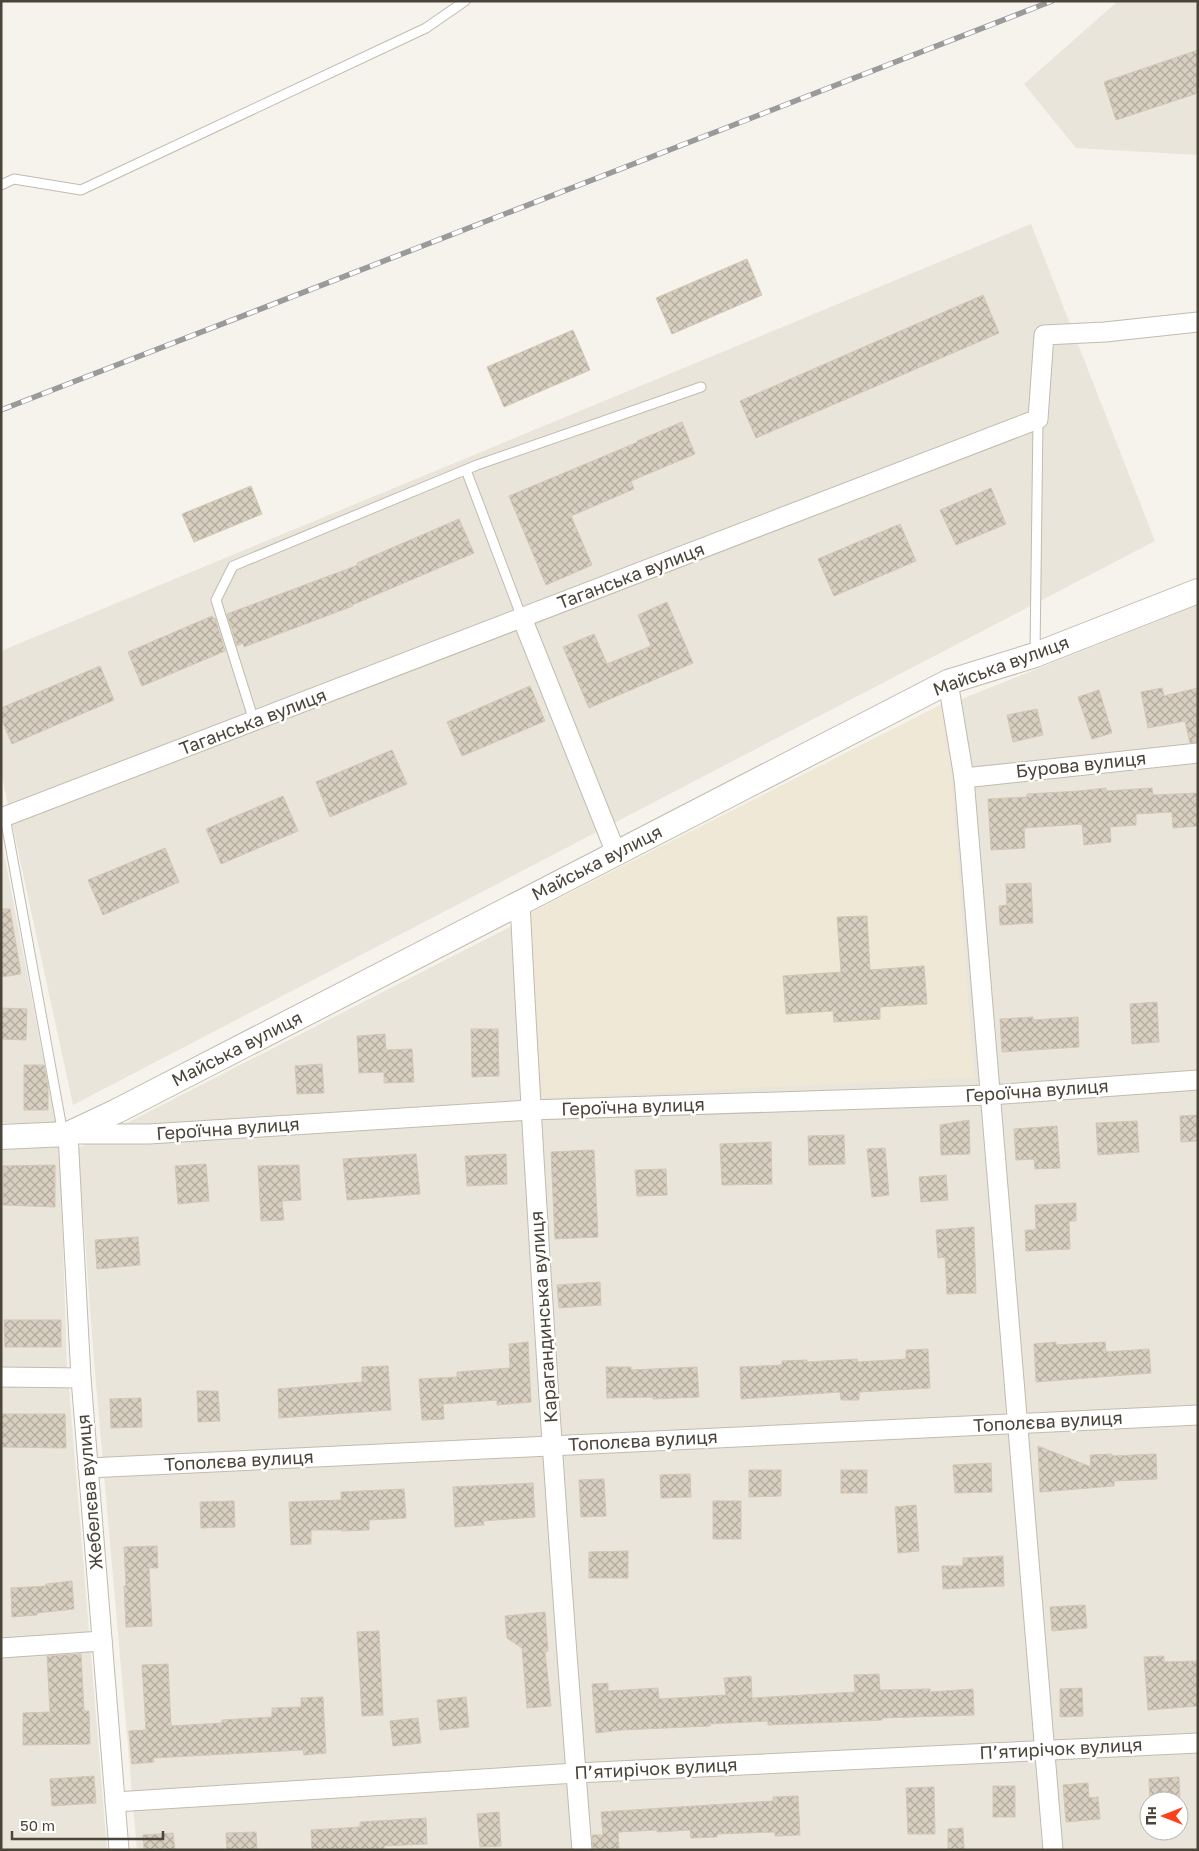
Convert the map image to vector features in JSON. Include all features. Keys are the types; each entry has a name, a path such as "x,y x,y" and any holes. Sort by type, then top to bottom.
{"street":[{"path":"1038,419 1044,335 1105,332 1198,322"},
{"name":"Таганська вулиця","path":"3,817 1038,419"},
{"name":"Майська вулиця","path":"1,1137 66,1134 126,1107 948,682 1035,655 1198,591"},
{"path":"522,618 616,853"},
{"path":"948,682 964,778 1053,1850"},
{"name":"Бурова вулиця","path":"964,778 1198,753"},
{"name":"Карагандинська вулиця","path":"520,904 530,1110 552,1446 582,1850"},
{"name":"Героїчна вулиця","path":"66,1134 149,1134 530,1110 990,1095 1198,1080"},
{"name":"Жебелєва вулиця","path":"66,1134 81,1378 119,1850"},
{"path":"1,1377 81,1378"},
{"name":"Тополєва вулиця","path":"88,1468 1198,1415"},
{"path":"1,1648 102,1641"},
{"name":"П’ятирічок вулиця","path":"115,1802 576,1773 1198,1743"}],"lane":[{"path":"1,185 14,178 82,190 426,28 465,1"},
{"path":"254,721 216,600 233,566 466,470 701,387"},
{"path":"1035,655 1038,419"},
{"path":"466,470 522,618"},
{"path":"3,817 66,1134"}],"shaded area":[{"path":"1118,1 1198,1 1198,155 1076,148 1024,84"},
{"path":"1031,224 1155,541 73,1105 1,772 1,651"},
{"path":"1198,605 1198,1850 137,1850 94,1361 78,1148 494,935 969,696"},
{"path":"946,702 974,1077 542,1098 530,913"},
{"path":"1,838 56,1124 1,1123"},
{"path":"1,1145 60,1146 67,1369 1,1368"},
{"path":"1,1387 69,1388 107,1850 1,1850"}],"building":[{"path":"1198,50 1198,93 1116,120 1104,82"},
{"path":"747,259 762,295 672,334 656,298"},
{"path":"983,295 999,333 756,438 740,401"},
{"path":"573,330 590,370 504,407 487,367"},
{"path":"682,422 695,454 631,481 634,489 571,516 592,565 546,585 509,496"},
{"path":"251,486 262,514 194,542 182,514"},
{"path":"991,488 1006,524 956,545 940,510"},
{"path":"459,519 474,553 353,606 244,647 243,643 237,646 227,614 358,565 357,563"},
{"path":"900,524 916,561 834,596 818,559"},
{"path":"667,602 693,663 589,708 563,647 594,634 607,664 651,646 638,615"},
{"path":"212,616 215,618 225,651 142,686 128,652"},
{"path":"100,666 114,700 12,744 1,718 1,708"},
{"path":"530,686 545,721 462,756 447,722"},
{"path":"1162,688 1164,696 1198,688 1198,742 1190,743 1185,721 1148,728 1141,692"},
{"path":"1099,690 1112,733 1092,739 1078,697"},
{"path":"1037,709 1043,735 1013,742 1007,715"},
{"path":"392,750 407,784 330,817 316,782"},
{"path":"1106,788 1106,791 1152,788 1153,795 1198,793 1198,826 1173,828 1172,812 1136,814 1136,825 1110,827 1111,842 1084,845 1082,824 1024,828 1025,848 991,850 988,799 1027,797 1027,794"},
{"path":"283,796 298,831 221,864 206,829"},
{"path":"165,848 179,882 103,915 88,880"},
{"path":"1031,883 1033,923 1000,925 999,906 1007,905 1006,884"},
{"path":"1,909 10,909 21,974 1,977"},
{"path":"867,916 870,970 924,966 927,1004 880,1007 880,1019 834,1022 833,1011 786,1014 783,976 841,972 837,917"},
{"path":"1157,1002 1159,1042 1132,1044 1130,1004"},
{"path":"1,1008 27,1009 26,1040 1,1039"},
{"path":"1033,1017 1033,1020 1078,1017 1079,1047 1002,1052 1000,1019"},
{"path":"471,1029 498,1029 499,1076 472,1077"},
{"path":"385,1034 386,1050 412,1049 414,1082 384,1083 384,1072 359,1073 357,1036"},
{"path":"322,1064 324,1093 297,1094 295,1066"},
{"path":"24,1065 44,1065 48,1087 48,1110 24,1110"},
{"path":"1198,1115 1198,1141 1181,1142 1180,1116"},
{"path":"969,1120 970,1154 941,1155 940,1125"},
{"path":"1137,1121 1139,1152 1098,1155 1096,1123"},
{"path":"1057,1126 1060,1168 1035,1169 1034,1159 1016,1160 1014,1129"},
{"path":"844,1135 845,1164 809,1165 808,1136"},
{"path":"771,1142 772,1184 722,1185 720,1144"},
{"path":"885,1148 889,1195 872,1197 867,1149"},
{"path":"594,1150 598,1237 555,1239 551,1152"},
{"path":"416,1154 420,1194 347,1200 343,1159"},
{"path":"506,1154 507,1184 467,1186 465,1156"},
{"path":"206,1164 209,1201 178,1204 175,1166"},
{"path":"55,1165 55,1207 3,1205 3,1166"},
{"path":"299,1165 301,1200 282,1201 284,1220 261,1221 258,1166"},
{"path":"666,1169 667,1195 637,1196 635,1170"},
{"path":"946,1175 948,1200 921,1202 919,1177"},
{"path":"1076,1203 1076,1221 1069,1221 1070,1249 1026,1251 1025,1230 1036,1230 1035,1205"},
{"path":"974,1227 976,1293 947,1294 945,1257 938,1258 936,1230"},
{"path":"138,1237 140,1265 97,1269 95,1240"},
{"path":"600,1282 601,1305 559,1308 557,1285"},
{"path":"4,1320 61,1320 61,1347 5,1347"},
{"path":"528,1342 531,1402 497,1405 497,1400 443,1404 444,1419 422,1420 419,1379 457,1377 457,1372 510,1368 509,1344"},
{"path":"1056,1342 1056,1345 1105,1342 1106,1352 1149,1349 1151,1373 1036,1382 1034,1344"},
{"path":"928,1349 930,1388 859,1392 859,1400 841,1400 840,1392 741,1399 740,1367 782,1365 782,1361 807,1360 807,1362 857,1359 858,1362 906,1359 906,1350"},
{"path":"388,1366 391,1410 279,1418 278,1389 362,1382 362,1367"},
{"path":"606,1367 631,1367 631,1370 697,1367 699,1397 607,1398"},
{"path":"197,1391 218,1391 220,1421 198,1422"},
{"path":"141,1398 142,1427 111,1428 110,1399"},
{"path":"1,1414 65,1414 66,1448 1,1447"},
{"path":"1038,1446 1091,1467 1090,1455 1156,1454 1157,1479 1114,1481 1114,1486 1040,1492"},
{"path":"991,1463 992,1492 955,1493 953,1465"},
{"path":"749,1470 781,1470 781,1496 749,1497"},
{"path":"841,1470 867,1470 867,1493 841,1493"},
{"path":"690,1474 691,1497 661,1498 660,1475"},
{"path":"604,1479 606,1516 581,1517 579,1480"},
{"path":"533,1483 535,1517 483,1521 484,1525 455,1527 453,1487"},
{"path":"404,1489 406,1518 369,1520 369,1530 311,1530 311,1544 291,1545 289,1502 341,1500 341,1492"},
{"path":"234,1501 235,1527 201,1528 200,1502"},
{"path":"713,1501 741,1501 741,1539 713,1539"},
{"path":"916,1505 919,1551 898,1553 895,1507"},
{"path":"157,1546 158,1568 149,1568 152,1626 126,1627 124,1547"},
{"path":"628,1551 628,1578 589,1578 589,1552"},
{"path":"1003,1556 1004,1586 943,1589 942,1566 963,1566 963,1558"},
{"path":"72,1581 74,1609 12,1617 11,1588 46,1586 46,1584"},
{"path":"1085,1605 1087,1628 1052,1631 1050,1607"},
{"path":"545,1612 548,1651 545,1652 551,1706 527,1708 522,1648 507,1638 505,1616"},
{"path":"379,1631 383,1715 362,1716 357,1632"},
{"path":"81,1654 84,1711 89,1711 90,1744 23,1745 23,1713 50,1712 47,1656"},
{"path":"1164,1656 1164,1662 1198,1661 1198,1706 1148,1710 1144,1657"},
{"path":"168,1664 171,1726 222,1723 222,1720 272,1717 272,1708 301,1707 301,1698 323,1697 326,1753 304,1755 303,1750 153,1758 154,1762 132,1764 129,1731 146,1730 142,1665"},
{"path":"879,1674 880,1690 930,1689 930,1692 973,1689 974,1715 768,1725 768,1721 596,1733 592,1684 608,1683 608,1691 658,1688 659,1699 726,1695 724,1678 751,1676 752,1698 855,1692 854,1675"},
{"path":"1082,1688 1083,1716 1060,1717 1060,1689"},
{"path":"466,1697 469,1727 440,1730 437,1700"},
{"path":"418,1718 421,1743 393,1746 390,1721"},
{"path":"94,1776 96,1803 52,1806 50,1779"},
{"path":"1179,1777 1180,1791 1150,1791 1149,1779"},
{"path":"1088,1783 1089,1798 1098,1797 1100,1819 1066,1822 1063,1785"},
{"path":"993,1786 1015,1786 1015,1817 993,1817"},
{"path":"934,1787 935,1834 908,1834 906,1788"},
{"path":"798,1796 800,1835 775,1836 775,1832 717,1834 717,1837 691,1838 690,1830 618,1832 619,1850 593,1850 592,1835 603,1835 601,1812 773,1801 773,1797"},
{"path":"499,1812 501,1846 480,1847 477,1814"},
{"path":"426,1818 427,1844 384,1846 384,1850 312,1850 311,1830 360,1827 360,1822"},
{"path":"963,1828 964,1850 948,1850 948,1829"},
{"path":"256,1832 257,1850 227,1850 226,1833"},
{"path":"173,1833 175,1850 144,1850 143,1835"}],"railway":[{"path":"1,410 1052,1"}]}
